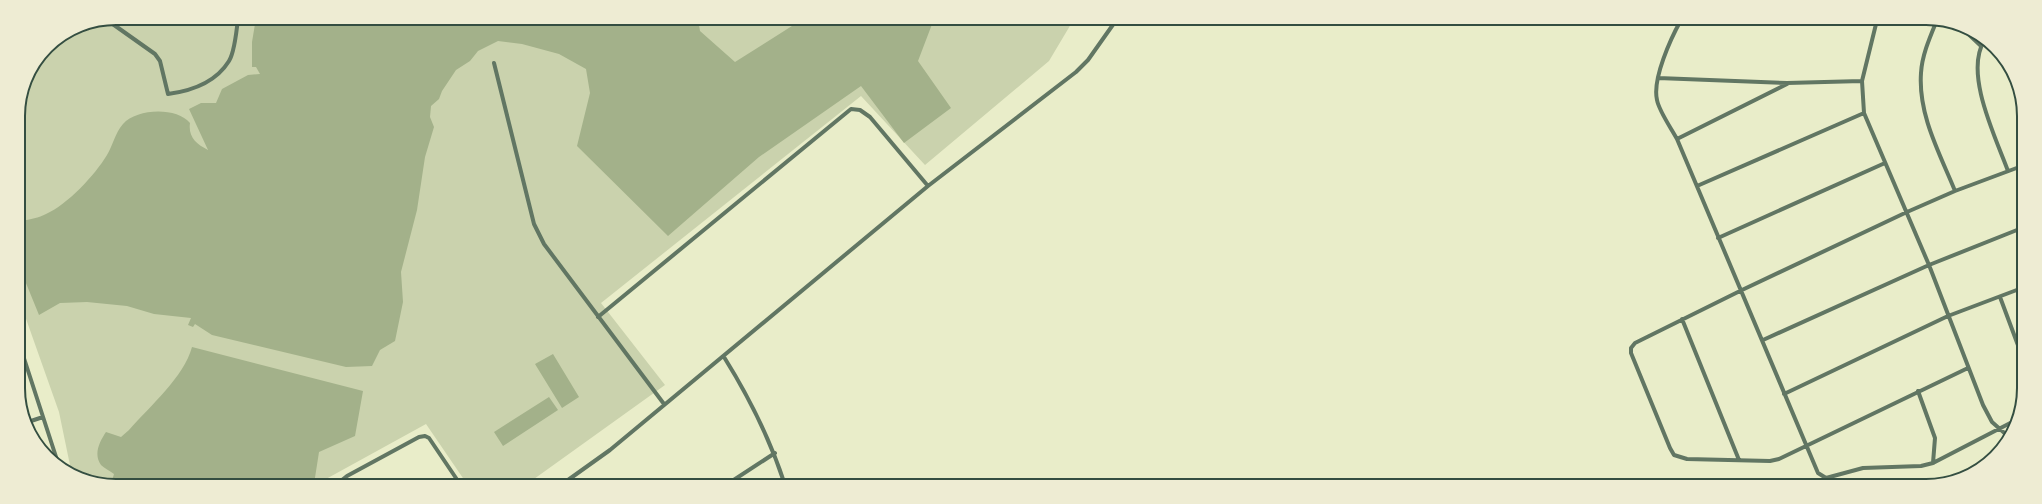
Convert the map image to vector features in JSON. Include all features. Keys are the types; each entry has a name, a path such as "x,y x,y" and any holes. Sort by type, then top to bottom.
{"street":[{"path":"114,25 155,54 160,61 168,94 187,91 207,82 222,69 230,60 237,25"},
{"path":"568,479 610,450 928,186 1076,72 1088,60 1113,25"},
{"path":"1678,25 1670,39 1658,78 1657,100 1677,139 1818,473 1826,478 1863,468 1921,466 1933,463 2010,423"},
{"path":"1876,25 1862,81 1864,113 1929,265 1983,405 1992,422 2005,434"},
{"path":"1935,26 1925,50 1920,73 1923,110 1955,191"},
{"path":"1971,36 1981,46 1977,78 1981,96 2008,171"},
{"path":"494,63 534,224 544,244 664,404"},
{"path":"1658,78 1787,83 1862,81"},
{"path":"1677,139 1787,83"},
{"path":"598,317 851,109 860,110 870,117 928,186"},
{"path":"1697,186 1864,113"},
{"path":"1718,238 1885,163"},
{"path":"1968,368 1779,459 1687,459 1674,455 1631,353 1631,348 1635,343 1682,319 1907,212 1955,191 2017,168"},
{"path":"1763,340 1929,265 2017,230"},
{"path":"1784,394 1948,316 2017,290"},
{"path":"2000,297 2017,343"},
{"path":"1682,319 1739,460"},
{"path":"724,356 747,393 775,453 783,479"},
{"path":"25,362 55,455"},
{"path":"1918,391 1936,438 1933,463"},
{"path":"31,421 42,417"},
{"path":"343,479 419,437 425,436 429,438 457,479"},
{"path":"735,479 775,453"}],"shaded area":[{"path":"110,25 1070,25 1049,61 925,165 861,96 601,303 665,385 534,479 464,479 426,424 326,479 110,479 92,476 70,467 59,412 25,316 25,110 28,92 40,65 65,40 81,32"},
{"path":"255,25 699,25 700,31 735,62 794,25 932,25 918,61 951,108 904,143 861,86 759,157 668,236 577,146 590,93 586,69 559,54 522,44 498,41 478,51 470,61 456,70 442,91 439,99 431,106 430,117 434,127 425,157 417,210 401,272 403,302 395,341 380,350 372,366 346,367 212,335 195,324 193,327 188,325 191,318 154,314 127,306 87,302 60,303 39,315 25,281 25,220 54,210 80,189 102,163 123,124 129,119 138,115 147,112 167,112 184,118 190,123 190,132 194,140 208,150 189,109 201,103 216,103 222,89 248,75 260,74 256,67 252,67 252,42"},
{"path":"192,347 363,391 355,436 319,452 315,479 112,479 114,474 101,465 97,452 106,432 121,437 129,430 165,391 182,369"},
{"path":"553,354 579,397 562,408 535,364"},
{"path":"549,397 558,410 503,446 494,432"}]}
